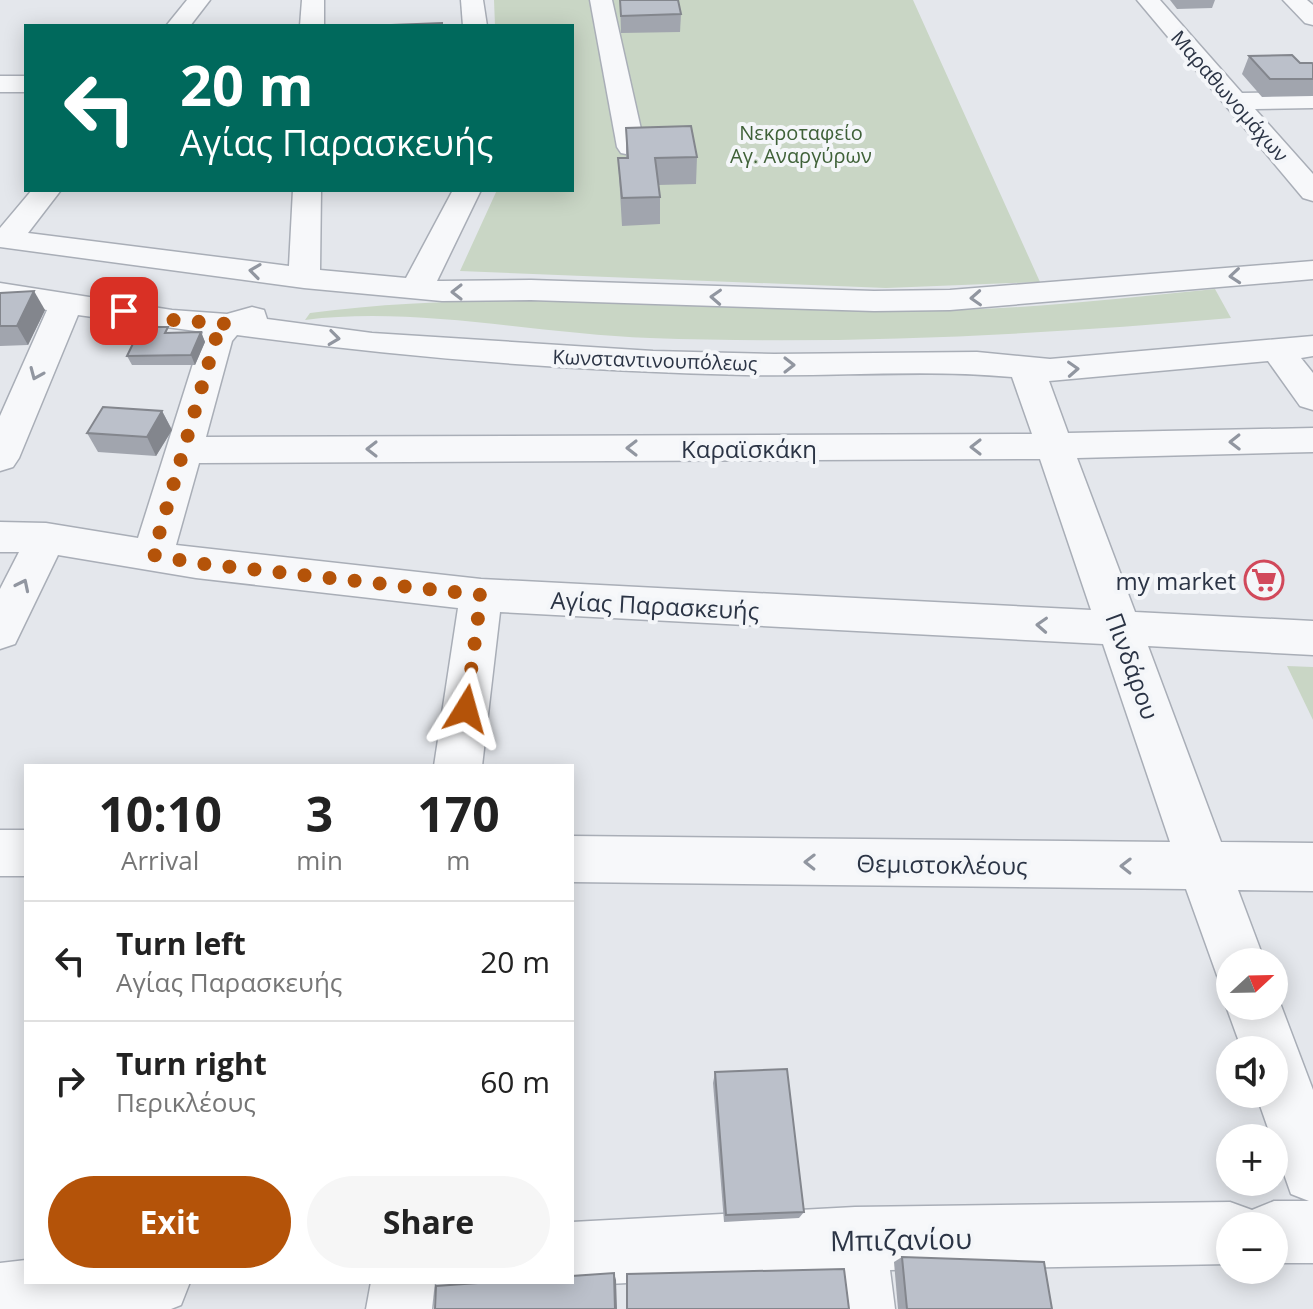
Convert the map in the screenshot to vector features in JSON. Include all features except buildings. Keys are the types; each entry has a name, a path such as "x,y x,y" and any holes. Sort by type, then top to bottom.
{"street":[{"path":"180,24 199,0"},
{"path":"312,24 313,0"},
{"path":"472,0 475,24"},
{"path":"601,0 631,147"},
{"name":"Μαραθωνομάχων","path":"1148,0 1313,192"},
{"path":"1294,0 1313,18"},
{"path":"0,84 24,84"},
{"path":"1233,101 1313,100"},
{"path":"4,238 45,192"},
{"path":"304,278 307,192"},
{"path":"416,290 466,192"},
{"path":"4,238 416,290 531,290 860,301 950,300 1313,270"},
{"path":"153,555 216,338 229,324 416,290"},
{"name":"Κωνσταντινουπόλεως","path":"0,293 172,320 229,324 372,343 564,357 759,365 977,363 1027,369 1130,365 1313,346"},
{"path":"0,458 67,302"},
{"path":"1277,349 1313,398"},
{"name":"Πινδάρου","path":"1027,369 1233,948"},
{"name":"Καραϊσκάκη","path":"184,450 1054,446 1313,440"},
{"name":"Αγίας Παρασκευής","path":"0,537 46,538 196,563 481,595 1313,638"},
{"path":"0,632 46,538"},
{"path":"458,764 481,595"},
{"path":"0,853 24,853"},
{"name":"Θεμιστοκλέους","path":"574,859 1313,867"},
{"path":"1288,1101 1313,1172"},
{"path":"1288,1232 1313,1232"},
{"name":"Μπιζανίου","path":"574,1254 855,1239 1216,1233"},
{"path":"855,1239 862,1309"},
{"path":"0,1295 134,1284"},
{"path":"399,1309 403,1284"}],"green space":[{"name":"Νεκροταφείο Αγ. Αναργύρων","path":"494,0 913,0 1040,282 886,288 460,271 496,192 574,192 574,24 495,24"},
{"path":"1215,289 1231,318 941,337 723,340 607,336 433,318 390,316 305,320 310,313 465,301 967,309 1074,303"},
{"path":"1287,666 1313,667 1313,720"}],"place":[{"name":"my market","path":"1264,580"}],"route":[{"path":"124,311 195,323 229,324 216,338 153,555 196,563 481,595 466,709"}]}
